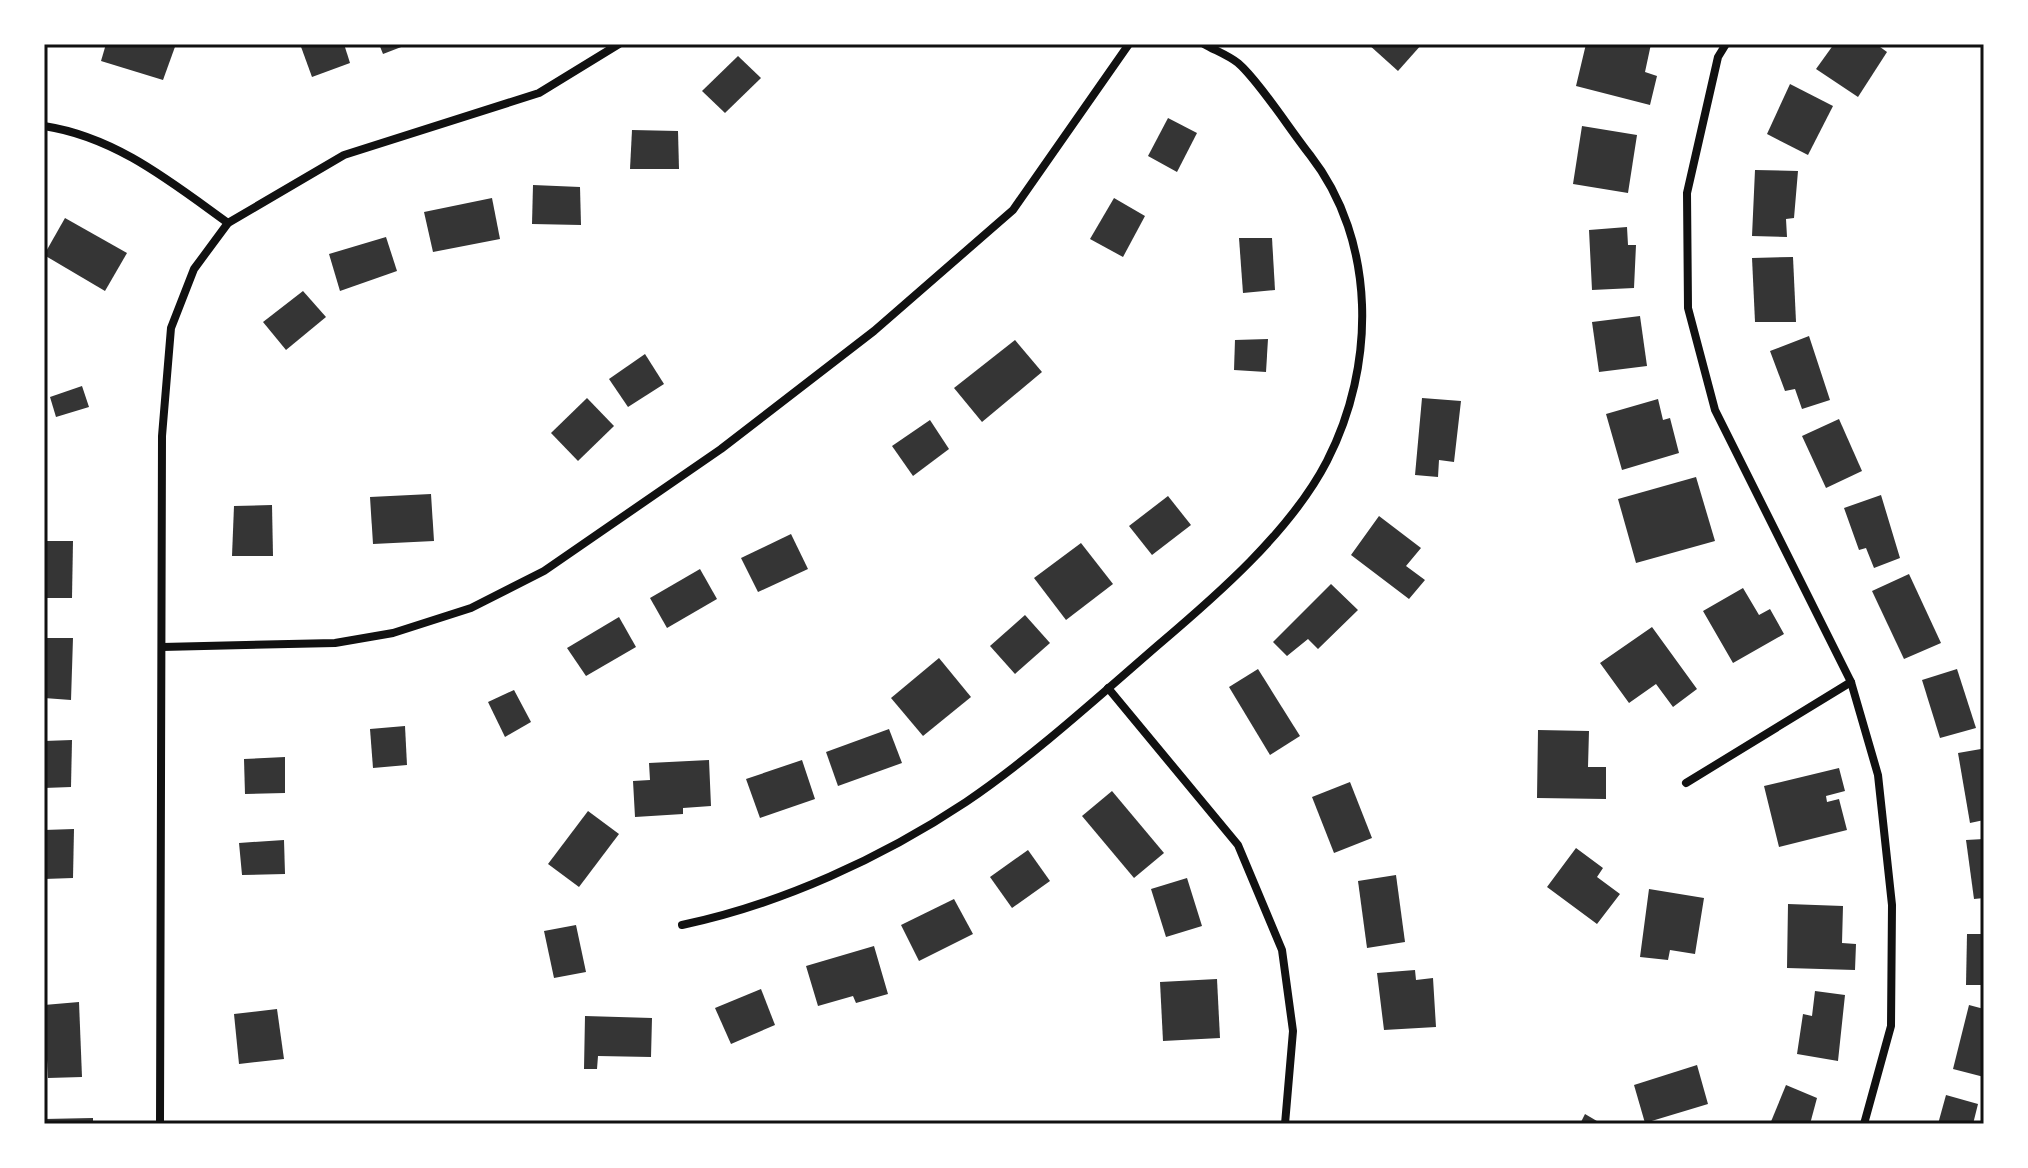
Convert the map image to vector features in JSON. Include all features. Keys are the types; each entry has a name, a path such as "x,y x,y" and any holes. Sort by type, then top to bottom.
{"street":[{"path":"160,1124 162,436 171,328 194,269 228,223 344,155 539,93 619,44"},
{"path":"162,647 335,643 393,633 471,608 544,571 721,449 862,341 1013,210 1129,44"},
{"path":"682,925 783,896 891,845 966,802 1199,610 1304,498 1344,425 1355,386 1362,346 1362,305 1357,264 1347,224 1326,176 1238,63 1204,44"},
{"path":"1726,44 1718,57 1687,193 1688,308 1715,410 1851,682 1878,775 1892,905 1891,1026 1864,1124"},
{"path":"44,126 73,130 138,159 228,223"},
{"path":"1686,783 1851,682"},
{"path":"1108,688 1238,845 1282,950 1293,1031 1285,1124"}],"building":[{"path":"106,44 176,44 163,80 101,61"},
{"path":"300,44 344,44 350,63 312,77"},
{"path":"379,44 409,44 383,54"},
{"path":"1368,44 1422,44 1398,71"},
{"path":"1586,44 1651,44 1645,72 1657,76 1650,105 1576,86"},
{"path":"1834,44 1876,44 1887,52 1858,97 1816,69"},
{"path":"738,56 761,78 725,113 702,91"},
{"path":"1790,84 1833,106 1808,155 1767,134"},
{"path":"1168,118 1197,133 1177,172 1148,156"},
{"path":"1582,126 1637,135 1628,193 1573,184"},
{"path":"632,130 678,131 679,169 630,169"},
{"path":"1755,170 1798,171 1794,218 1786,219 1787,237 1752,236"},
{"path":"533,185 580,187 581,225 532,224"},
{"path":"492,198 500,239 433,252 424,212"},
{"path":"1114,198 1145,216 1123,257 1090,239"},
{"path":"65,218 127,253 105,291 44,255"},
{"path":"1627,227 1628,245 1636,245 1634,288 1592,290 1589,230"},
{"path":"386,237 397,271 340,291 329,254"},
{"path":"1239,238 1272,238 1275,290 1243,293"},
{"path":"1793,257 1796,322 1755,322 1752,258"},
{"path":"303,291 326,317 286,350 263,322"},
{"path":"1640,316 1647,366 1599,372 1592,322"},
{"path":"1809,336 1830,400 1802,409 1795,389 1785,391 1770,351"},
{"path":"1268,339 1266,372 1234,370 1235,340"},
{"path":"1015,340 1042,372 982,422 954,388"},
{"path":"645,354 664,384 628,407 609,379"},
{"path":"82,386 89,407 56,417 50,397"},
{"path":"587,398 614,426 578,461 551,433"},
{"path":"1422,398 1461,401 1454,462 1439,460 1438,477 1415,475"},
{"path":"1658,399 1663,420 1670,418 1679,453 1622,470 1606,414"},
{"path":"1839,419 1862,471 1826,488 1802,436"},
{"path":"930,420 949,449 913,476 892,446"},
{"path":"1696,477 1715,541 1636,563 1618,499"},
{"path":"431,494 434,541 373,544 370,497"},
{"path":"1881,495 1900,558 1874,568 1866,548 1859,550 1844,508"},
{"path":"1168,496 1191,525 1152,555 1129,526"},
{"path":"272,505 273,556 232,556 234,506"},
{"path":"1379,516 1421,548 1406,566 1425,580 1409,599 1351,555"},
{"path":"791,534 808,569 758,592 741,558"},
{"path":"44,541 73,541 72,598 44,598"},
{"path":"1081,543 1113,584 1066,620 1034,578"},
{"path":"700,569 717,599 667,628 650,598"},
{"path":"1909,574 1941,643 1904,659 1872,591"},
{"path":"1331,584 1358,610 1318,649 1308,639 1287,656 1273,642"},
{"path":"1743,588 1759,615 1770,609 1784,634 1733,663 1703,611"},
{"path":"1025,615 1050,643 1015,674 990,646"},
{"path":"619,617 636,647 586,676 567,648"},
{"path":"1652,627 1697,689 1673,707 1656,684 1629,703 1600,663"},
{"path":"44,638 73,638 71,700 44,698"},
{"path":"939,658 971,697 923,736 891,698"},
{"path":"1258,669 1300,736 1270,755 1229,687"},
{"path":"1957,669 1976,728 1940,738 1922,680"},
{"path":"514,690 531,722 505,737 488,702"},
{"path":"405,726 407,765 373,768 370,729"},
{"path":"889,729 902,763 838,786 826,752"},
{"path":"1538,730 1589,731 1588,767 1606,767 1606,799 1537,798"},
{"path":"72,740 71,787 44,788 44,741"},
{"path":"1981,749 1984,820 1970,823 1958,753"},
{"path":"285,757 285,793 245,794 244,759"},
{"path":"709,760 711,806 683,808 683,814 635,817 633,781 650,780 649,763"},
{"path":"802,760 815,799 760,818 746,779"},
{"path":"1839,768 1845,791 1826,796 1827,802 1839,799 1847,830 1779,847 1764,786"},
{"path":"1350,782 1372,838 1334,853 1312,797"},
{"path":"1112,791 1164,853 1134,878 1082,816"},
{"path":"588,811 619,834 579,887 548,864"},
{"path":"74,829 73,878 44,879 44,830"},
{"path":"1984,839 1984,898 1974,899 1966,840"},
{"path":"284,840 285,874 242,875 239,843"},
{"path":"1576,848 1603,868 1597,877 1620,894 1597,924 1547,887"},
{"path":"1028,850 1050,881 1012,908 990,877"},
{"path":"1396,875 1405,942 1367,948 1358,881"},
{"path":"1187,878 1202,926 1166,937 1151,889"},
{"path":"1649,889 1704,898 1695,954 1670,950 1668,960 1640,957"},
{"path":"954,899 973,934 919,961 901,925"},
{"path":"1788,904 1843,906 1842,943 1856,944 1855,970 1787,968"},
{"path":"576,925 586,972 554,978 544,931"},
{"path":"1967,934 1984,934 1984,985 1966,985"},
{"path":"874,946 888,994 856,1003 853,996 818,1006 806,966"},
{"path":"1415,970 1416,980 1433,978 1436,1027 1384,1030 1377,973"},
{"path":"1217,979 1220,1038 1163,1041 1160,982"},
{"path":"761,989 775,1025 731,1044 715,1008"},
{"path":"1815,991 1845,995 1838,1061 1797,1054 1803,1014 1812,1016"},
{"path":"79,1002 82,1077 48,1078 44,1005"},
{"path":"1969,1005 1984,1009 1984,1077 1953,1069"},
{"path":"277,1009 284,1059 239,1064 234,1014"},
{"path":"585,1016 652,1018 651,1057 598,1056 597,1069 584,1069"},
{"path":"1697,1065 1708,1104 1645,1123 1634,1085"},
{"path":"1786,1085 1817,1098 1810,1124 1770,1124"},
{"path":"1946,1095 1978,1104 1973,1124 1938,1124"},
{"path":"1585,1114 1602,1124 1580,1124"},
{"path":"93,1118 93,1124 44,1124 44,1119"}]}
